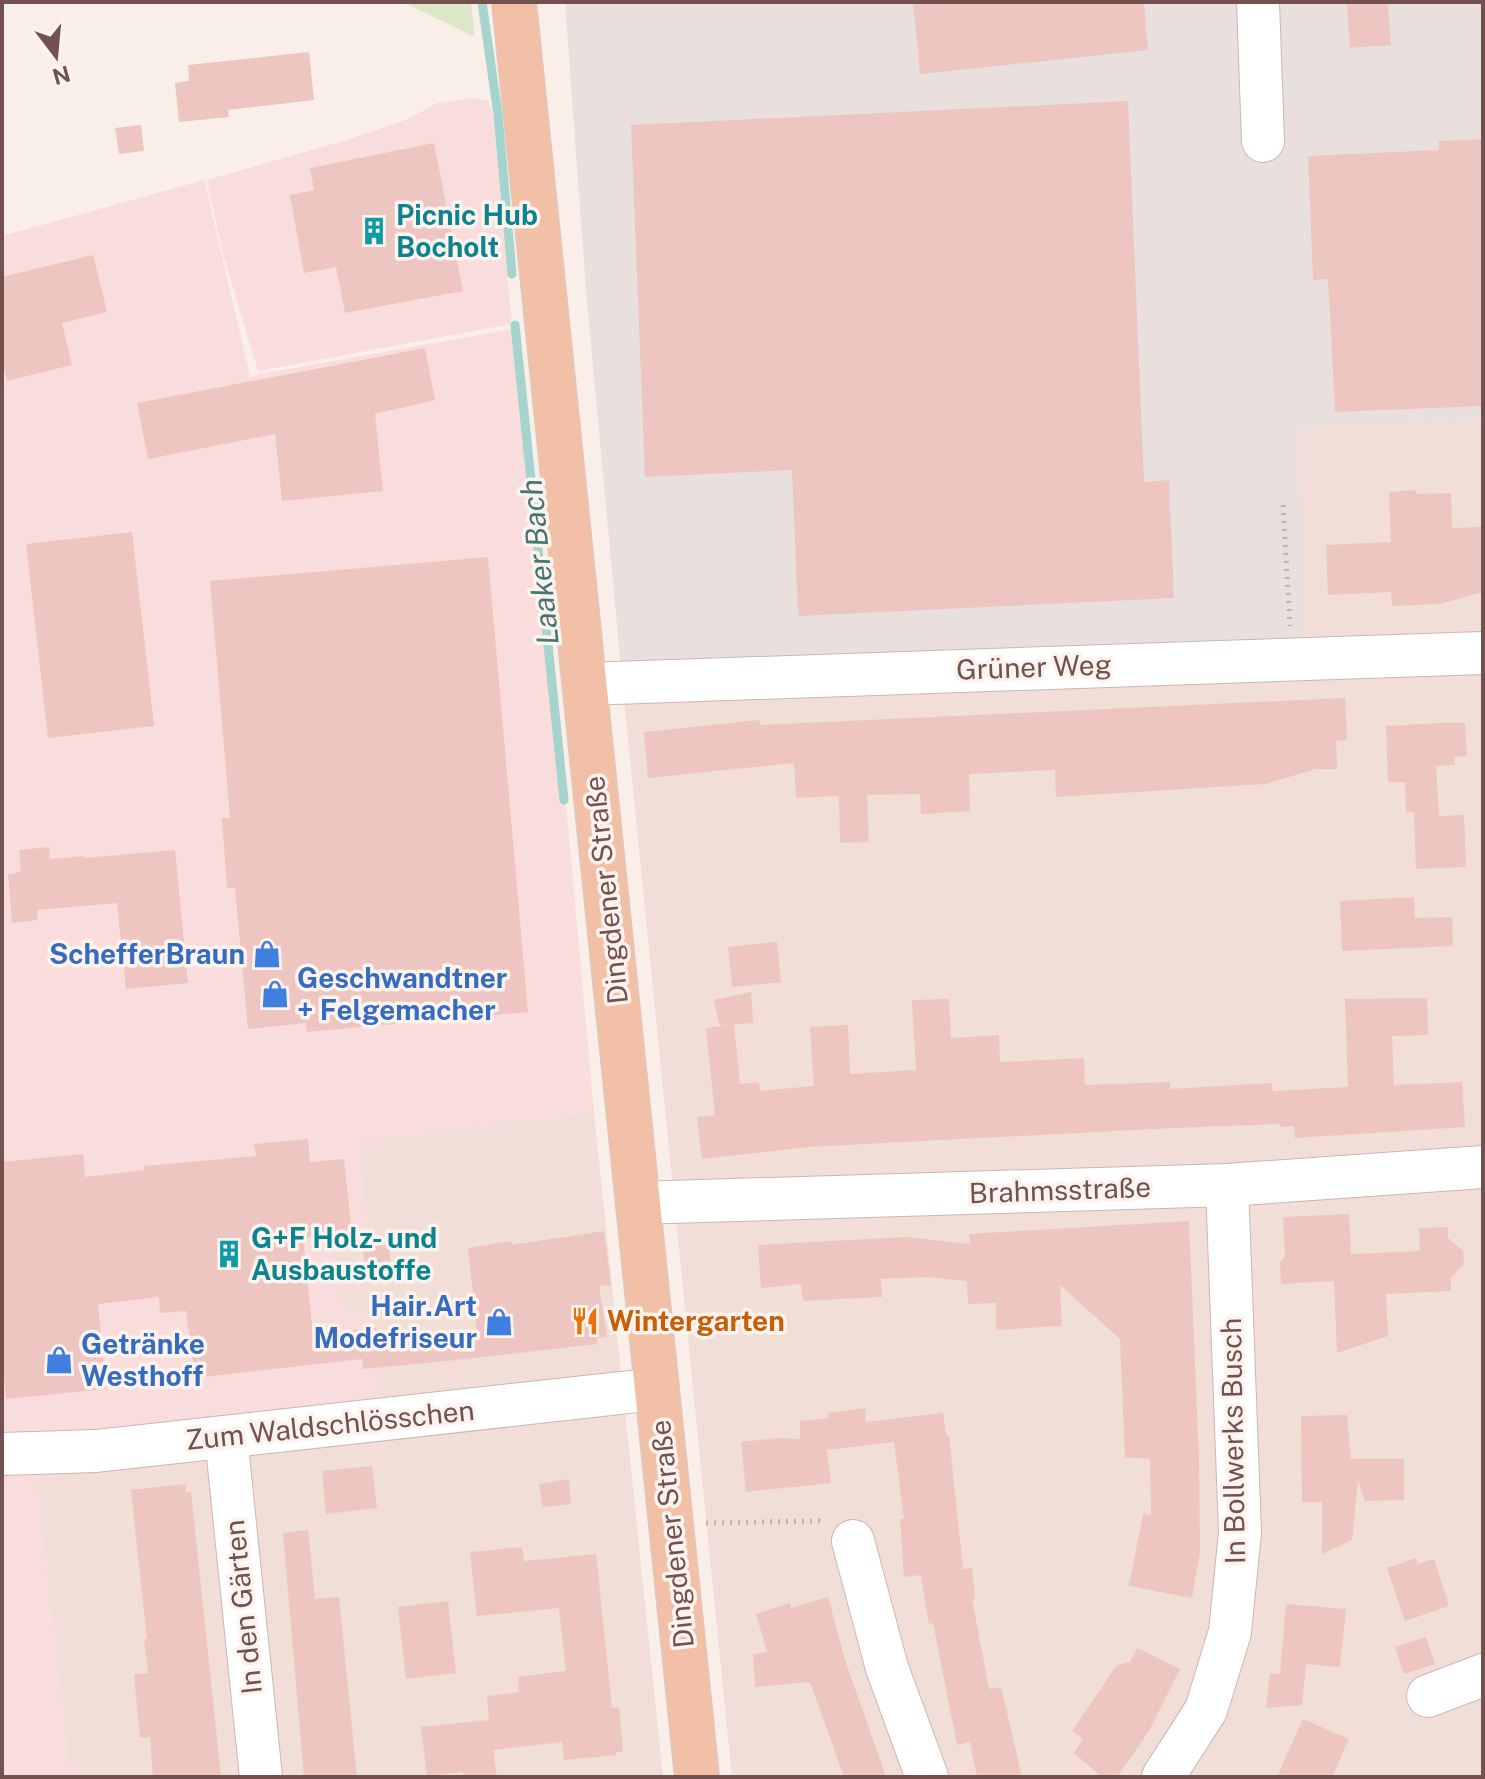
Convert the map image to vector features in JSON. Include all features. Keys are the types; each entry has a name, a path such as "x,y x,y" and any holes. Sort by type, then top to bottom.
{"main road":[{"name":"Dingdener Straße","path":"514,2 697,1777"}],"street":[{"path":"1258,2 1263,141"},
{"name":"Grüner Weg","path":"585,684 1483,653"},
{"name":"Brahmsstraße","path":"637,1203 1227,1185 1483,1167"},
{"name":"In Bollwerks Busch","path":"1163,1777 1206,1710 1232,1618 1240,1533 1227,1185"},
{"name":"Zum Waldschlösschen","path":"2,1454 96,1451 657,1389"},
{"name":"In den Gärten","path":"226,1437 261,1777"},
{"path":"853,1541 887,1668 927,1777"},
{"path":"1428,1696 1483,1675"}],"path":[{"path":"1283,505 1292,659"},
{"path":"701,1523 819,1521 853,1541"}],"shaded area":[{"path":"565,2 1483,2 1483,421 1298,428 1306,641 621,669 586,291"},
{"path":"471,98 488,101 493,115 512,324 258,371 221,247 207,180 347,140 408,119 437,103"},
{"path":"204,180 250,376 513,329 554,672 594,1112 358,1142 368,1244 336,1247 344,1314 374,1315 384,1414 62,1445 36,1483 70,1777 2,1777 2,236"},
{"path":"1483,421 1483,1777 732,1777 621,669 1306,640 1297,428"},
{"path":"594,1112 663,1777 70,1777 36,1483 62,1445 374,1316 344,1315 335,1246 368,1243 358,1141"}],"green space":[{"path":"406,2 471,2 475,37 411,6"}],"building":[{"path":"913,2 1144,2 1148,50 920,74"},
{"path":"1347,2 1388,2 1391,45 1350,48"},
{"path":"309,52 314,100 228,110 229,117 179,122 175,83 189,81 188,65"},
{"path":"1128,101 1144,482 1169,480 1174,598 798,616 792,470 645,477 631,125"},
{"path":"141,125 144,151 119,154 115,128"},
{"path":"1483,139 1483,406 1335,412 1328,279 1313,280 1308,156 1439,150 1439,141"},
{"name":"Picnic Hub Bocholt","path":"434,143 463,291 345,313 336,267 304,273 290,195 314,190 310,168"},
{"path":"93,255 107,312 62,323 72,365 7,381 2,360 2,277"},
{"path":"425,348 435,400 375,414 383,491 282,501 275,434 148,459 137,403"},
{"path":"1416,490 1417,494 1451,493 1452,528 1483,527 1483,592 1440,604 1392,606 1391,592 1328,595 1326,545 1391,542 1389,492"},
{"path":"132,532 154,726 48,738 26,544"},
{"path":"488,557 528,1012 307,1032 306,1023 248,1029 235,888 227,888 222,818 230,818 210,581"},
{"path":"1345,698 1347,740 1336,741 1337,769 1316,769 1265,784 1056,797 1055,770 969,774 970,811 921,814 920,794 867,795 869,842 840,843 839,796 796,798 794,763 648,778 644,732 760,720 760,725"},
{"path":"1465,723 1467,756 1454,757 1455,765 1436,766 1439,816 1464,815 1466,867 1416,869 1414,812 1406,813 1405,782 1388,782 1386,726"},
{"path":"49,847 50,859 175,850 188,983 126,989 117,903 37,910 38,920 12,923 8,874 21,872 19,850"},
{"path":"1414,897 1415,918 1452,917 1453,946 1342,951 1340,901"},
{"path":"777,942 781,982 732,987 728,947"},
{"path":"751,992 753,1023 720,1026 714,1000"},
{"path":"1427,998 1428,1035 1392,1036 1394,1085 1462,1082 1465,1127 1295,1138 1294,1126 1280,1127 1280,1124 1173,1128 808,1147 702,1159 697,1117 715,1115 706,1028 734,1025 740,1084 759,1082 760,1091 814,1086 810,1027 848,1025 850,1074 916,1070 912,1000 949,999 951,1038 999,1035 1000,1062 1084,1058 1085,1085 1170,1082 1170,1089 1272,1083 1273,1091 1348,1087 1345,999"},
{"path":"308,1139 310,1162 344,1159 352,1233 303,1238 313,1334 376,1328 377,1341 477,1332 468,1248 512,1241 512,1245 604,1231 611,1285 599,1286 607,1337 597,1338 598,1344 456,1360 363,1369 362,1359 195,1378 186,1311 160,1313 159,1297 98,1304 106,1389 6,1399 2,1355 2,1162 83,1154 85,1177 145,1170 144,1166 256,1156 254,1144"},
{"path":"1349,1214 1351,1254 1420,1251 1419,1228 1448,1227 1448,1238 1463,1251 1464,1263 1451,1278 1451,1291 1386,1294 1388,1336 1337,1353 1334,1281 1281,1284 1280,1262 1285,1256 1283,1217"},
{"path":"1189,1221 1200,1552 1192,1598 1129,1586 1143,1514 1151,1515 1150,1459 1125,1457 1120,1339 1060,1285 1062,1326 996,1330 996,1303 968,1304 967,1281 925,1277 881,1279 882,1297 803,1301 801,1284 761,1288 758,1245 906,1237 970,1244 969,1234"},
{"path":"388,1242 391,1268 366,1271 362,1245"},
{"path":"866,1408 865,1422 943,1413 946,1436 949,1435 963,1569 972,1568 975,1599 972,1599 989,1689 1001,1687 1022,1777 977,1777 970,1742 957,1745 921,1575 904,1577 900,1519 904,1519 894,1442 827,1450 831,1483 746,1492 741,1442 800,1439 800,1421 829,1418 828,1413"},
{"path":"1347,1415 1351,1459 1404,1459 1404,1500 1365,1501 1358,1480 1352,1540 1322,1554 1322,1502 1302,1502 1301,1416"},
{"path":"372,1466 377,1508 326,1514 322,1471"},
{"path":"569,1479 571,1504 543,1507 539,1484"},
{"path":"186,1484 186,1493 191,1492 221,1777 153,1777 150,1737 140,1738 134,1674 148,1673 144,1639 147,1639 131,1490"},
{"path":"308,1530 315,1599 339,1597 357,1777 304,1777 283,1533"},
{"path":"522,1547 524,1561 596,1554 612,1708 619,1707 623,1752 564,1760 562,1742 493,1750 497,1777 464,1777 463,1772 427,1776 421,1727 489,1720 487,1696 519,1692 518,1677 566,1671 559,1608 477,1616 470,1552"},
{"path":"1416,1558 1418,1564 1434,1559 1449,1606 1405,1621 1387,1568"},
{"path":"828,1597 845,1660 886,1777 844,1777 810,1682 755,1687 753,1654 767,1652 756,1614 790,1603 791,1608"},
{"path":"448,1601 456,1673 406,1679 398,1607"},
{"path":"1286,1604 1346,1609 1340,1667 1306,1664 1302,1705 1266,1708 1270,1673 1280,1674"},
{"path":"1426,1637 1435,1664 1404,1674 1395,1647"},
{"path":"1137,1648 1180,1669 1149,1731 1117,1777 1102,1777 1074,1753 1083,1739 1072,1731 1117,1665 1130,1662"},
{"path":"1303,1719 1349,1739 1332,1777 1277,1777"}],"waterway":[{"name":"Laaker Bach","path":"482,2 498,115 512,274"},
{"name":"Laaker Bach","path":"515,325 564,800"}],"place":[{"name":"Picnic Hub Bocholt","path":"374,231"},
{"name":"SchefferBraun","path":"267,954"},
{"name":"Geschwandtner + Felgemacher","path":"275,994"},
{"name":"G+F Holz- und Ausbaustoffe","path":"229,1254"},
{"name":"Wintergarten","path":"585,1321"},
{"name":"Hair.Art Modefriseur","path":"499,1322"},
{"name":"Getränke Westhoff","path":"59,1360"}]}
